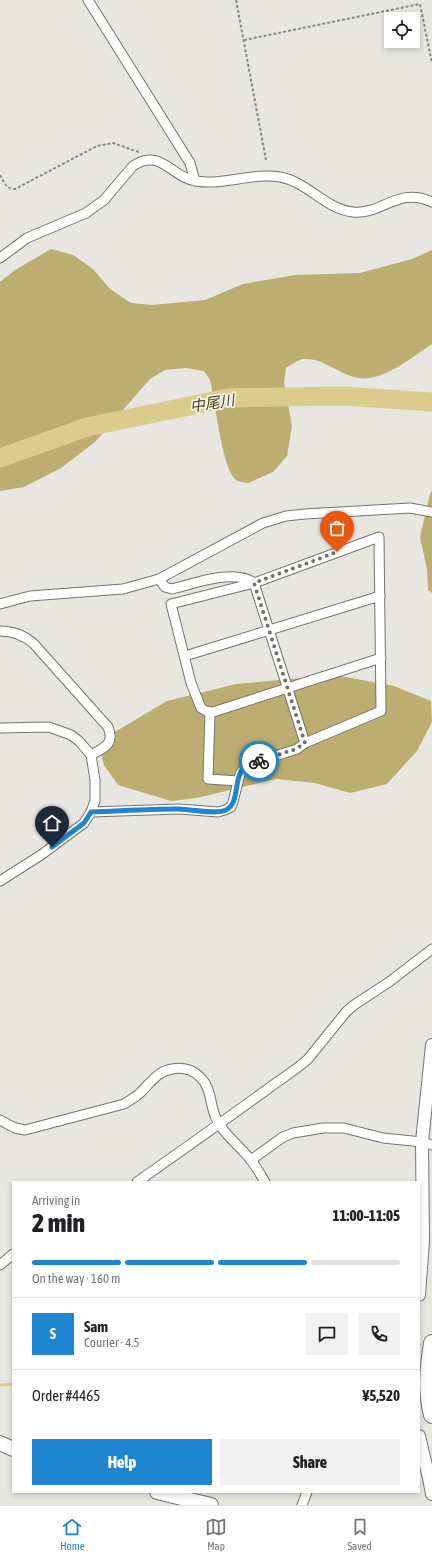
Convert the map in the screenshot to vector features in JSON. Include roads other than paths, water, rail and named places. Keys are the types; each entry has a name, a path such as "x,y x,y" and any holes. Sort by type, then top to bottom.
{"highway":[{"path":"432,1343 428,1376 428,1391 432,1415"}],"main road":[{"path":"0,1443 12,1449"},
{"path":"161,1493 211,1505"}],"street":[{"path":"88,0 190,163 195,181"},
{"path":"0,258 27,238 86,213 104,200 133,166 148,159 164,164 183,177 195,181 208,182 256,176 280,177 297,182 330,204 354,212 365,211 400,198 420,198 432,202"},
{"path":"0,604 30,596 123,589 159,579 263,523 286,516 410,508 432,512"},
{"path":"91,812 179,809 218,812 225,810 231,806 233,802 238,782 243,769 247,765 296,749 305,743 381,711 381,658 379,537 254,583 171,604 191,683 201,708 210,712 381,658"},
{"path":"159,579 165,588 172,589 218,578 245,578 254,583 305,743"},
{"path":"185,656 380,596"},
{"path":"0,631 12,632 28,638 108,727 110,733 109,742 106,747 91,755"},
{"path":"210,712 208,778 238,782"},
{"path":"0,728 49,727 60,730 79,740 91,755 95,780 94,801 91,812 84,823 41,855 0,881"},
{"path":"138,1181 220,1125 274,1084 302,1065 346,1012 389,982 432,949"},
{"path":"420,1282 432,1045"},
{"path":"0,1120 15,1128 25,1130 124,1104 135,1098 155,1077 164,1071 183,1068 193,1071 207,1085 215,1116 220,1125 251,1160 264,1181"},
{"path":"251,1160 283,1137 304,1130 344,1128 383,1138 427,1144"},
{"path":"0,1265 12,1255"},
{"path":"420,1440 430,1478 432,1494"},
{"path":"302,1505 306,1493"}],"waterway":[{"name":"中尾川","path":"0,458 87,427 228,398 343,396 432,402"},
{"path":"0,1385 12,1384"}]}
